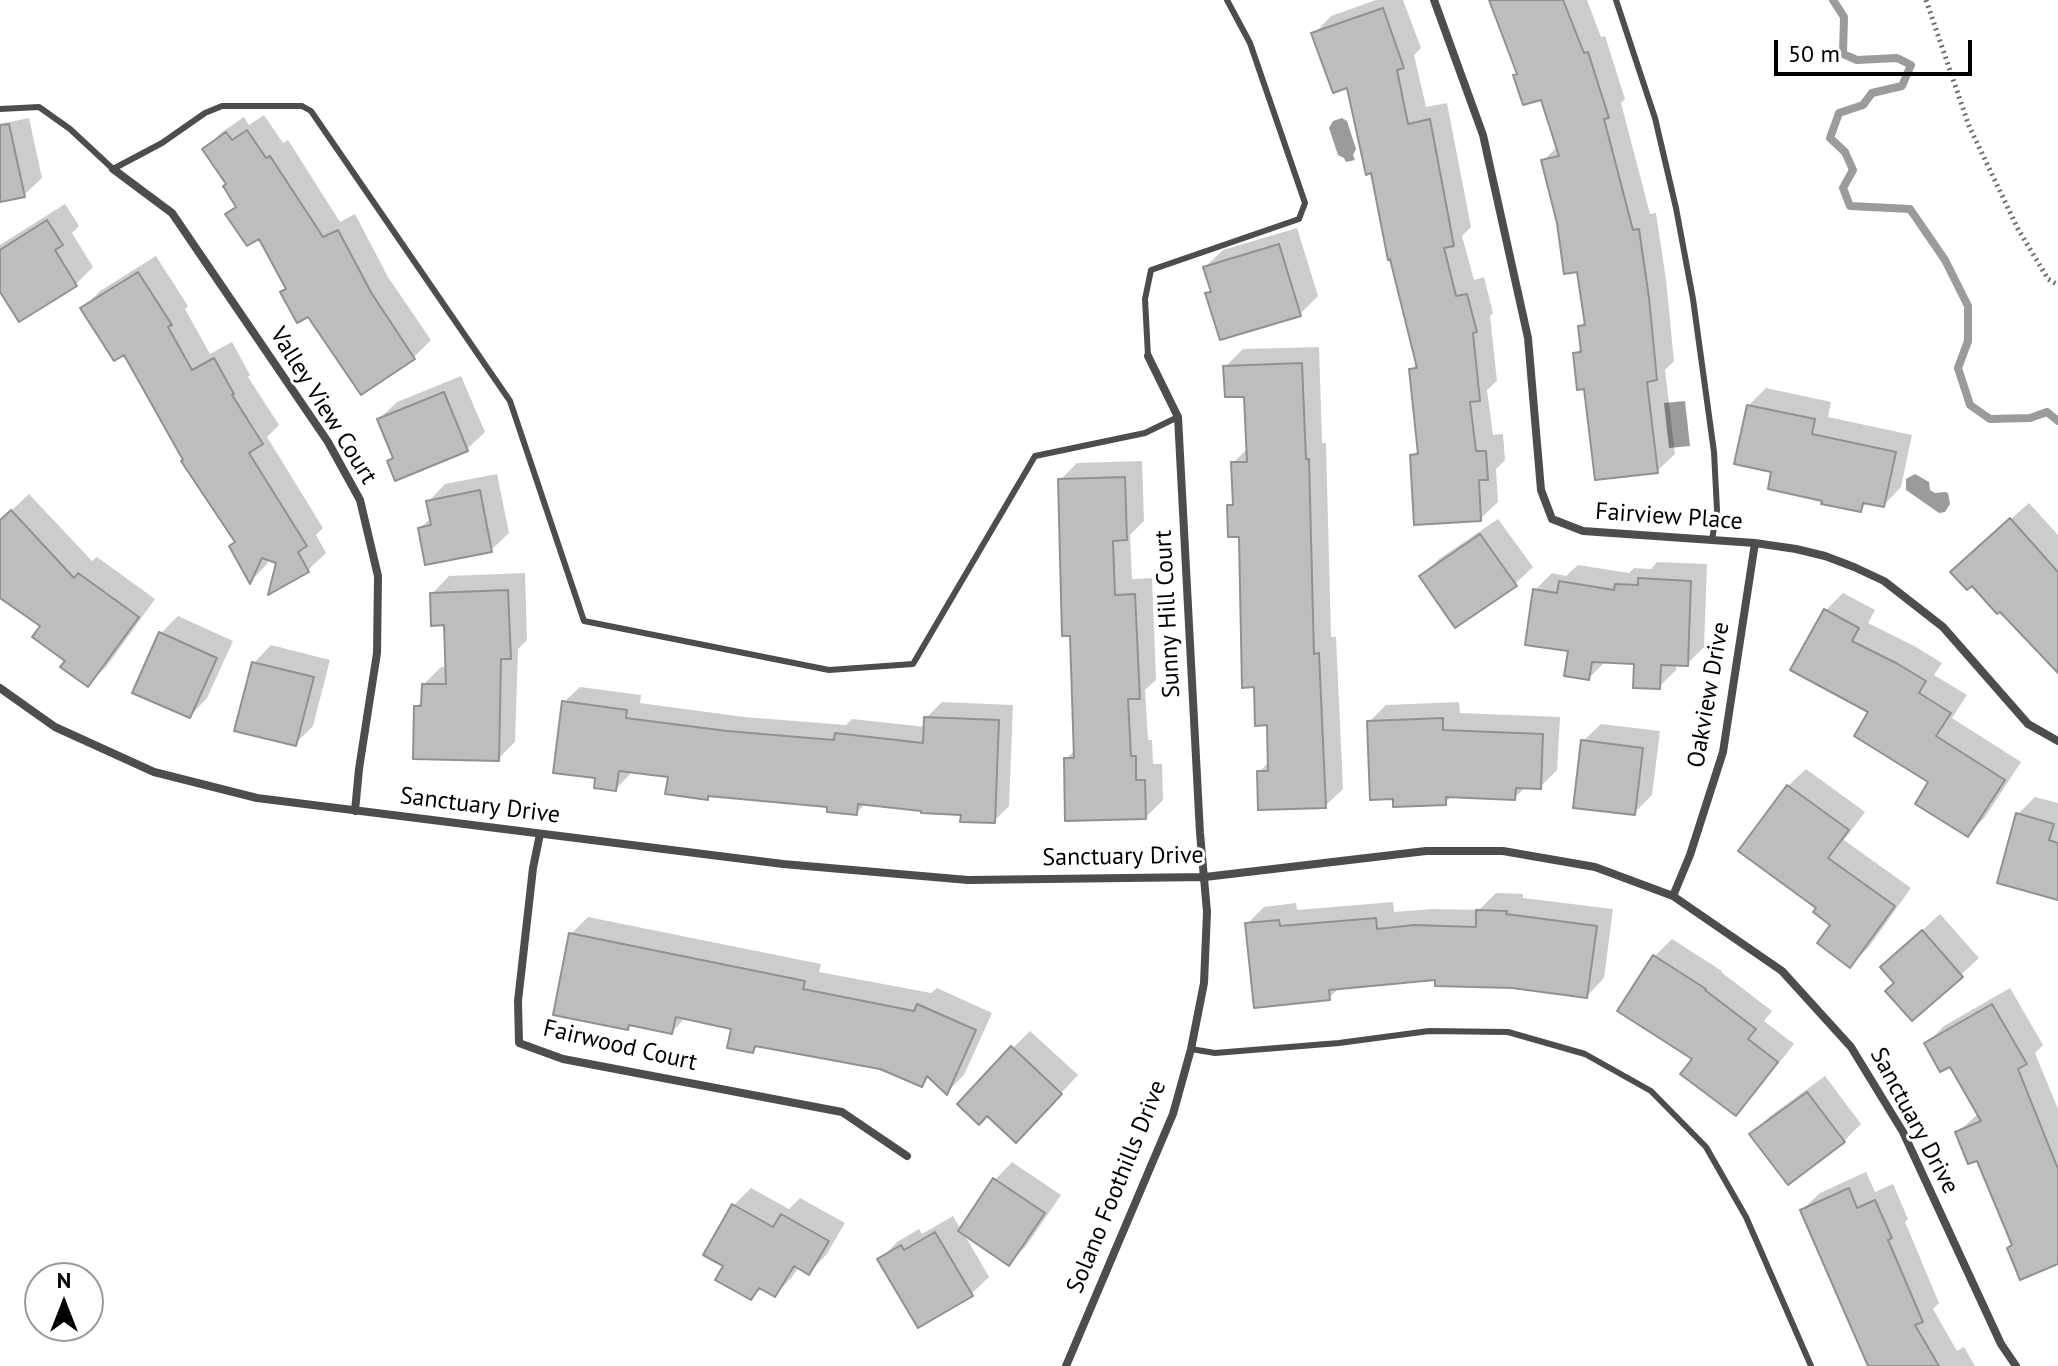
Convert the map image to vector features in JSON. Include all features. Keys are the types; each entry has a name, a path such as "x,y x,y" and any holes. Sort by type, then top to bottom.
{"street":[{"name":"Fairview Place","path":"1434,0 1483,135 1528,338 1541,490 1552,519 1583,531 1755,543 1796,549 1825,556 1884,581 1943,627 2028,724 2058,741"},
{"name":"Valley View Court","path":"113,169 172,213 328,442 360,500 378,576 378,592 377,653 355,811"},
{"name":"Sunny Hill Court","path":"1148,356 1178,417 1200,833 1205,877"},
{"name":"Oakview Drive","path":"1673,896 1690,855 1723,752 1755,543"},
{"name":"Sanctuary Drive","path":"0,688 55,727 154,772 257,798 783,864 968,880 1205,877 1426,851 1503,851 1595,867 1673,896 1782,971 1851,1047 1903,1132 2001,1344 2016,1366"},
{"name":"Fairwood Court","path":"540,834 533,868 518,1001 519,1043 563,1059 842,1112 907,1156"},
{"name":"Solano Foothills Drive","path":"1066,1366 1173,1114 1191,1049 1204,983 1205,877"}],"lane":[{"path":"1148,356 1145,299 1151,270 1299,219 1305,203 1250,43 1227,0"},
{"path":"1616,0 1655,118 1693,299 1714,452 1717,510 1712,540"},
{"path":"0,109 39,107 70,129 113,169 162,143 205,113 222,106 302,106 311,111 510,401 584,621 829,670 913,664 1035,456 1145,433 1178,417"},
{"path":"1191,1049 1215,1053 1339,1043 1429,1031 1508,1032 1585,1054 1651,1091 1706,1147 1746,1217 1811,1366"}],"path":[{"path":"1926,0 1969,126 2018,229 2048,279 2058,285"}],"shaded area":[{"path":"1342,118 1347,121 1356,149 1353,155 1355,160 1346,162 1338,155 1329,128 1333,121"},
{"path":"1685,401 1690,446 1669,448 1664,403"},
{"path":"1915,474 1929,482 1930,490 1935,493 1948,493 1950,504 1945,512 1939,513 1906,490 1906,479"}],"building":[{"path":"1489,0 1563,0 1584,53 1588,52 1609,118 1604,119 1633,230 1639,229 1657,380 1647,382 1658,473 1595,480 1584,389 1577,390 1573,353 1581,352 1578,326 1585,325 1577,272 1564,274 1557,223 1541,160 1559,156 1541,100 1523,105 1513,75 1517,74"},
{"path":"1383,8 1404,68 1397,70 1408,124 1430,119 1454,246 1444,248 1456,296 1467,294 1477,332 1473,333 1480,401 1470,402 1476,451 1486,451 1488,480 1479,480 1481,521 1414,525 1410,455 1418,454 1409,369 1417,368 1388,260 1371,173 1366,175 1347,88 1333,93 1311,33"},
{"path":"9,124 25,197 0,202 0,125"},
{"path":"247,130 266,158 270,156 323,237 338,230 372,294 415,359 361,395 308,317 297,323 280,292 286,289 259,239 247,246 225,214 236,207 223,186 226,184 202,149 226,132 232,140"},
{"path":"47,220 63,245 55,250 77,286 19,322 0,292 0,250"},
{"path":"1279,244 1301,316 1220,340 1205,293 1211,292 1203,267"},
{"path":"138,272 172,325 168,327 192,370 214,358 232,395 263,444 249,453 307,546 298,552 309,572 268,595 276,563 262,558 250,584 229,546 235,542 181,461 124,355 114,361 80,308"},
{"path":"1302,363 1306,459 1309,459 1314,654 1319,653 1326,808 1258,810 1257,771 1268,771 1267,725 1255,726 1254,687 1242,688 1239,537 1228,537 1227,505 1233,505 1231,462 1247,462 1244,397 1225,397 1223,366"},
{"path":"444,392 468,451 395,481 387,461 393,458 377,419"},
{"path":"1747,405 1815,419 1812,434 1896,452 1884,507 1863,503 1861,512 1768,489 1771,472 1734,464"},
{"path":"1125,477 1127,540 1113,541 1115,595 1135,594 1140,699 1128,699 1131,756 1136,756 1136,780 1145,780 1146,819 1065,821 1064,758 1074,758 1070,636 1062,636 1058,479"},
{"path":"480,490 492,552 425,565 418,528 431,525 426,501"},
{"path":"11,510 74,578 78,573 139,617 88,687 60,667 65,661 32,637 40,626 0,598 0,520"},
{"path":"2010,518 2058,572 2058,673 2000,612 1997,614 1972,586 1967,590 1950,572"},
{"path":"1480,534 1517,586 1455,628 1419,576"},
{"path":"1638,578 1691,581 1688,666 1661,665 1660,689 1633,688 1634,664 1592,662 1589,680 1564,676 1568,651 1525,645 1533,589 1557,593 1559,581 1614,590 1615,584 1638,585"},
{"path":"508,590 511,659 501,659 499,761 413,759 414,706 421,706 422,684 446,684 444,625 431,626 430,593"},
{"path":"1824,609 1859,628 1852,641 1926,681 1919,693 1951,713 1936,736 2005,780 1968,837 1915,804 1928,782 1854,736 1868,712 1790,670"},
{"path":"159,632 217,658 190,718 132,693"},
{"path":"252,662 314,677 296,746 234,731"},
{"path":"562,701 627,710 626,718 834,740 835,733 923,743 924,717 999,720 995,823 960,822 961,815 858,804 857,815 827,812 827,807 708,796 708,800 665,794 668,777 619,771 616,791 594,788 595,778 553,773"},
{"path":"1443,718 1443,730 1543,734 1541,789 1516,788 1515,800 1446,797 1446,805 1393,807 1393,799 1370,800 1367,721"},
{"path":"1581,740 1643,748 1635,815 1573,808"},
{"path":"1787,785 1849,830 1828,858 1895,906 1850,968 1817,943 1830,925 1813,912 1816,908 1738,851"},
{"path":"2016,813 2054,824 2049,840 2058,843 2058,900 1997,883"},
{"path":"1476,910 1507,911 1506,914 1597,926 1587,998 1512,988 1435,986 1435,980 1329,990 1330,1000 1254,1008 1245,923 1279,920 1280,926 1376,918 1377,929 1414,925 1476,927"},
{"path":"1922,930 1963,977 1912,1021 1885,991 1894,983 1880,967"},
{"path":"569,933 805,981 803,989 914,1011 917,1004 976,1030 947,1095 927,1076 922,1087 880,1069 755,1046 753,1053 727,1048 731,1029 676,1017 672,1034 629,1025 628,1030 553,1015"},
{"path":"1653,955 1706,989 1756,1029 1748,1039 1778,1062 1736,1116 1680,1074 1692,1059 1617,1011"},
{"path":"1992,1004 2027,1064 2018,1069 2058,1169 2058,1264 2020,1280 2007,1248 2012,1245 1977,1161 1968,1164 1955,1132 1981,1121 1950,1067 1940,1072 1924,1043"},
{"path":"1011,1046 1062,1094 1016,1143 987,1116 979,1125 957,1104"},
{"path":"1807,1092 1845,1142 1788,1185 1749,1134"},
{"path":"993,1178 1045,1213 1009,1266 958,1231"},
{"path":"1849,1188 1857,1208 1875,1200 1892,1238 1888,1240 1923,1322 1915,1325 1939,1366 1868,1366 1800,1210"},
{"path":"732,1204 773,1227 781,1214 829,1241 809,1275 794,1266 775,1297 759,1288 751,1300 715,1280 723,1266 703,1255"},
{"path":"935,1232 973,1296 918,1328 877,1259 901,1245 904,1250"}],"waterway":[{"path":"1833,0 1844,17 1843,54 1857,60 1897,58 1911,65 1902,86 1872,93 1863,105 1839,113 1830,138 1845,152 1853,170 1843,188 1850,206 1910,209 1945,260 1968,306 1968,341 1958,368 1970,405 1990,419 2030,418 2047,412 2058,421"}]}
